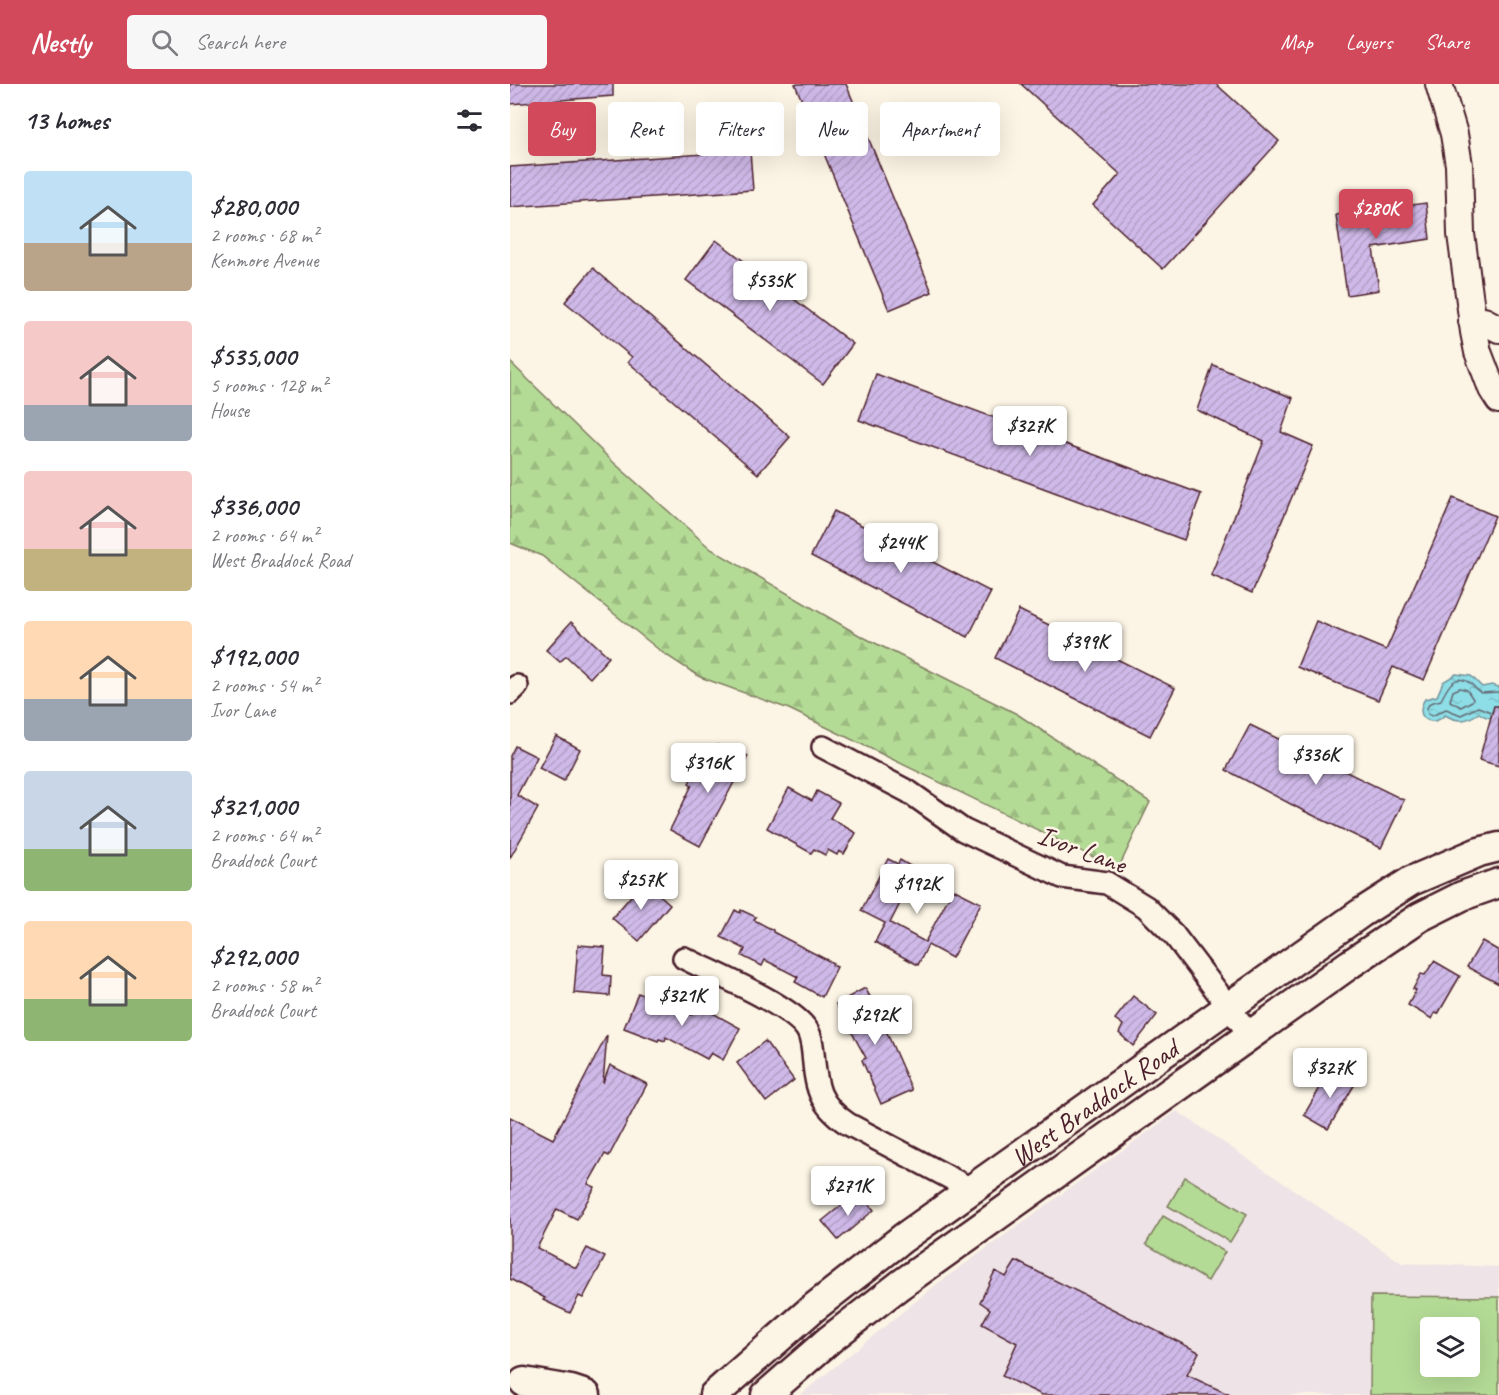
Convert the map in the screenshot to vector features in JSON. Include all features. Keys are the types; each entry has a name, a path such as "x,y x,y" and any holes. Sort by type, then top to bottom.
{"main road":[{"name":"West Braddock Road","path":"714,1395 812,1309 903,1239 1361,913 1411,881 1479,852 1499,847"},
{"name":"West Braddock Road","path":"766,1395 829,1340 900,1285 1350,964 1420,917 1462,896 1499,883"},
{"path":"516,1385 571,1390 586,1395"}],"street":[{"path":"1439,84 1454,134 1460,165 1461,234 1472,321 1478,352 1499,400"},
{"path":"1472,321 1484,321 1499,328"},
{"name":"Ivor Lane","path":"823,747 909,792 963,830 1062,877 1107,883 1140,903 1160,919 1174,935 1250,1035"},
{"path":"684,958 785,1010 806,1027 812,1040 816,1083 824,1102 834,1114 848,1124 973,1190"},
{"path":"516,1385 550,1395"}],"shaded area":[{"path":"1177,1111 1402,1263 1499,1267 1499,1395 800,1395 937,1284"}],"green space":[{"path":"510,362 612,461 711,549 859,635 1017,714 1150,802 1118,869 789,709 700,677 663,653 542,556 510,543"},
{"path":"1185,1177 1247,1214 1230,1242 1168,1206"},
{"path":"1163,1216 1225,1252 1208,1281 1146,1244"},
{"path":"1371,1296 1499,1297 1499,1395 1370,1395"}],"water":[{"path":"1456,674 1471,676 1482,687 1492,685 1499,687 1499,717 1489,718 1479,713 1463,720 1445,715 1440,719 1429,721 1422,716 1422,705 1425,699 1437,696 1443,682"}],"building":[{"path":"510,84 613,84 613,96 510,104"},
{"path":"795,84 846,84 853,102 802,102"},
{"path":"1021,84 1216,84 1279,141 1163,269 1093,205 1120,174"},
{"path":"868,137 932,292 889,310 825,156 868,156"},
{"path":"684,155 750,156 753,190 510,207 510,167"},
{"path":"1426,203 1430,239 1373,248 1379,290 1347,295 1336,215"},
{"path":"716,240 853,344 823,384 686,280"},
{"path":"593,268 790,437 758,474 628,362 632,357 565,302"},
{"path":"1213,365 1293,398 1281,432 1313,446 1252,593 1211,575 1264,441 1197,410"},
{"path":"876,374 1201,494 1184,540 859,420"},
{"path":"1453,498 1495,516 1424,680 1393,667 1378,700 1297,667 1316,621 1386,650"},
{"path":"834,511 991,592 968,637 811,556"},
{"path":"1019,610 1175,688 1150,736 995,658"},
{"path":"571,622 609,657 590,678 566,656 560,662 546,650"},
{"path":"1494,706 1499,706 1499,766 1479,760"},
{"path":"1250,725 1404,800 1381,848 1226,770"},
{"path":"556,736 580,749 564,781 539,768"},
{"path":"717,745 729,751 731,747 748,756 700,846 670,830 692,785 689,783 702,759 708,762"},
{"path":"515,746 537,757 517,795 538,808 510,858 510,756"},
{"path":"789,788 812,801 817,791 839,803 830,818 856,833 844,854 839,851 837,855 828,850 825,855 814,849 811,853 767,828"},
{"path":"888,859 898,864 900,860 917,870 890,923 925,942 953,889 981,903 952,958 928,945 918,965 875,942 885,923 861,911"},
{"path":"644,881 670,904 639,941 612,918"},
{"path":"735,910 740,913 741,910 756,917 754,920 773,932 837,967 822,997 795,982 798,977 765,960 762,966 742,956 745,949 721,937"},
{"path":"1482,941 1499,951 1499,984 1467,967"},
{"path":"578,945 605,947 603,975 611,976 610,996 574,993"},
{"path":"1434,961 1460,976 1438,1014 1435,1013 1432,1019 1408,1005 1421,974 1425,975"},
{"path":"865,988 890,1031 887,1033 912,1090 881,1104 862,1060 866,1058 836,1004"},
{"path":"638,993 692,1015 698,1005 740,1028 723,1060 711,1053 707,1059 666,1037 665,1041 659,1039 658,1041 624,1028"},
{"path":"1133,996 1157,1015 1133,1046 1119,1033 1123,1025 1115,1019"},
{"path":"607,1035 603,1083 610,1065 647,1084 609,1156 605,1154 588,1184 595,1187 577,1219 557,1209 537,1248 576,1268 587,1248 605,1257 583,1298 579,1296 570,1313 543,1300 545,1298 510,1279 510,1117 553,1139"},
{"path":"765,1041 794,1080 766,1102 737,1063"},
{"path":"1331,1069 1355,1084 1328,1129 1304,1115"},
{"path":"854,1195 859,1202 864,1198 874,1210 838,1240 822,1221"},
{"path":"1016,1261 1199,1352 1187,1375 1230,1395 1042,1395 1002,1376 1017,1343 982,1324 990,1309 980,1302 995,1271 1006,1277"}]}
